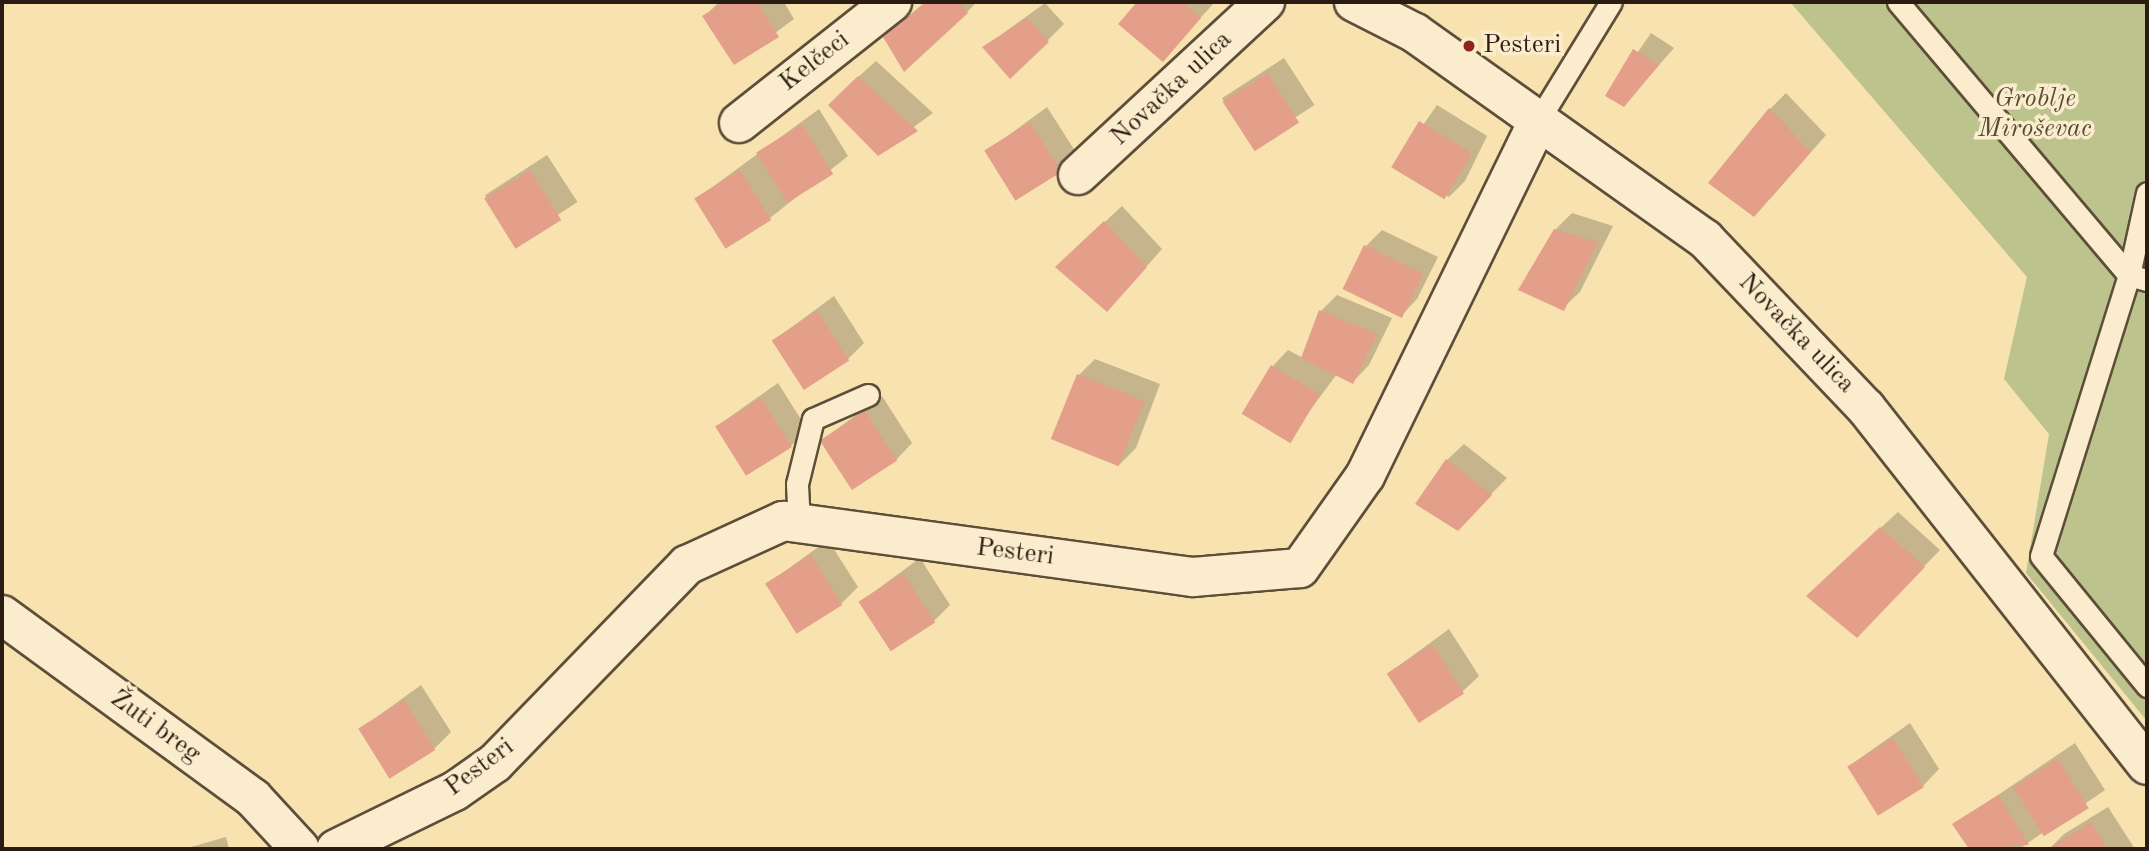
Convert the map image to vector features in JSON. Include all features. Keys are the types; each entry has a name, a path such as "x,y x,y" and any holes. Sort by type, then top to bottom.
{"street":[{"name":"Kelčeci","path":"739,123 892,2"},
{"name":"Novačka ulica","path":"1078,175 1265,2"},
{"name":"Novačka ulica","path":"1354,2 1415,33 1704,239 1866,408 2147,765"},
{"name":"Pesteri","path":"336,849 455,791 495,763 687,565 783,521 1193,577 1300,568 1365,477 1538,119"},
{"name":"Žuti breg","path":"2,615 253,798 300,849"}],"lane":[{"path":"1538,119 1611,2"},
{"path":"1898,2 2138,278"},
{"path":"2147,193 2138,278 2040,556 2147,686"},
{"path":"799,523 797,484 813,419 868,395"}],"green space":[{"name":"Groblje Miroševac","path":"1790,2 2147,2 2147,721 2026,573 2049,434 2004,379 2027,277"}],"building":[{"path":"725,2 757,2 779,37 734,65 702,16"},
{"path":"926,2 959,2 968,13 904,72 883,37"},
{"path":"1137,2 1182,2 1201,18 1163,62 1118,24"},
{"path":"1028,18 1049,42 1010,79 982,47"},
{"path":"1633,49 1659,65 1624,107 1605,96"},
{"path":"1267,73 1299,122 1255,151 1223,102"},
{"path":"858,76 918,131 878,156 828,105"},
{"path":"1769,108 1811,152 1754,217 1708,183"},
{"path":"1419,121 1472,153 1444,199 1391,167"},
{"path":"1030,122 1061,172 1015,201 984,151"},
{"path":"802,124 833,174 787,203 756,153"},
{"path":"530,170 561,220 515,249 484,199"},
{"path":"740,170 771,220 725,249 694,199"},
{"path":"1104,221 1147,267 1107,312 1055,267"},
{"path":"1554,229 1598,242 1564,311 1518,290"},
{"path":"1364,245 1423,274 1402,318 1343,289"},
{"path":"1319,310 1377,334 1353,384 1301,358"},
{"path":"817,311 849,360 804,390 772,340"},
{"path":"1271,365 1320,394 1291,443 1242,414"},
{"path":"1077,374 1145,401 1118,466 1051,439"},
{"path":"761,398 792,447 746,476 715,427"},
{"path":"865,411 897,460 852,490 820,440"},
{"path":"1446,459 1492,495 1458,531 1415,504"},
{"path":"1880,527 1925,567 1857,638 1806,596"},
{"path":"811,555 842,605 796,634 765,584"},
{"path":"903,573 935,622 891,651 859,602"},
{"path":"1432,644 1464,693 1419,723 1387,673"},
{"path":"404,700 435,750 389,779 358,729"},
{"path":"1893,738 1924,787 1878,816 1847,767"},
{"path":"2058,759 2089,808 2044,836 2013,787"},
{"path":"1998,795 2029,845 1969,849 1952,824"},
{"path":"2091,822 2108,849 2048,849"}],"place":[{"name":"Pesteri","path":"1469,46"}]}
